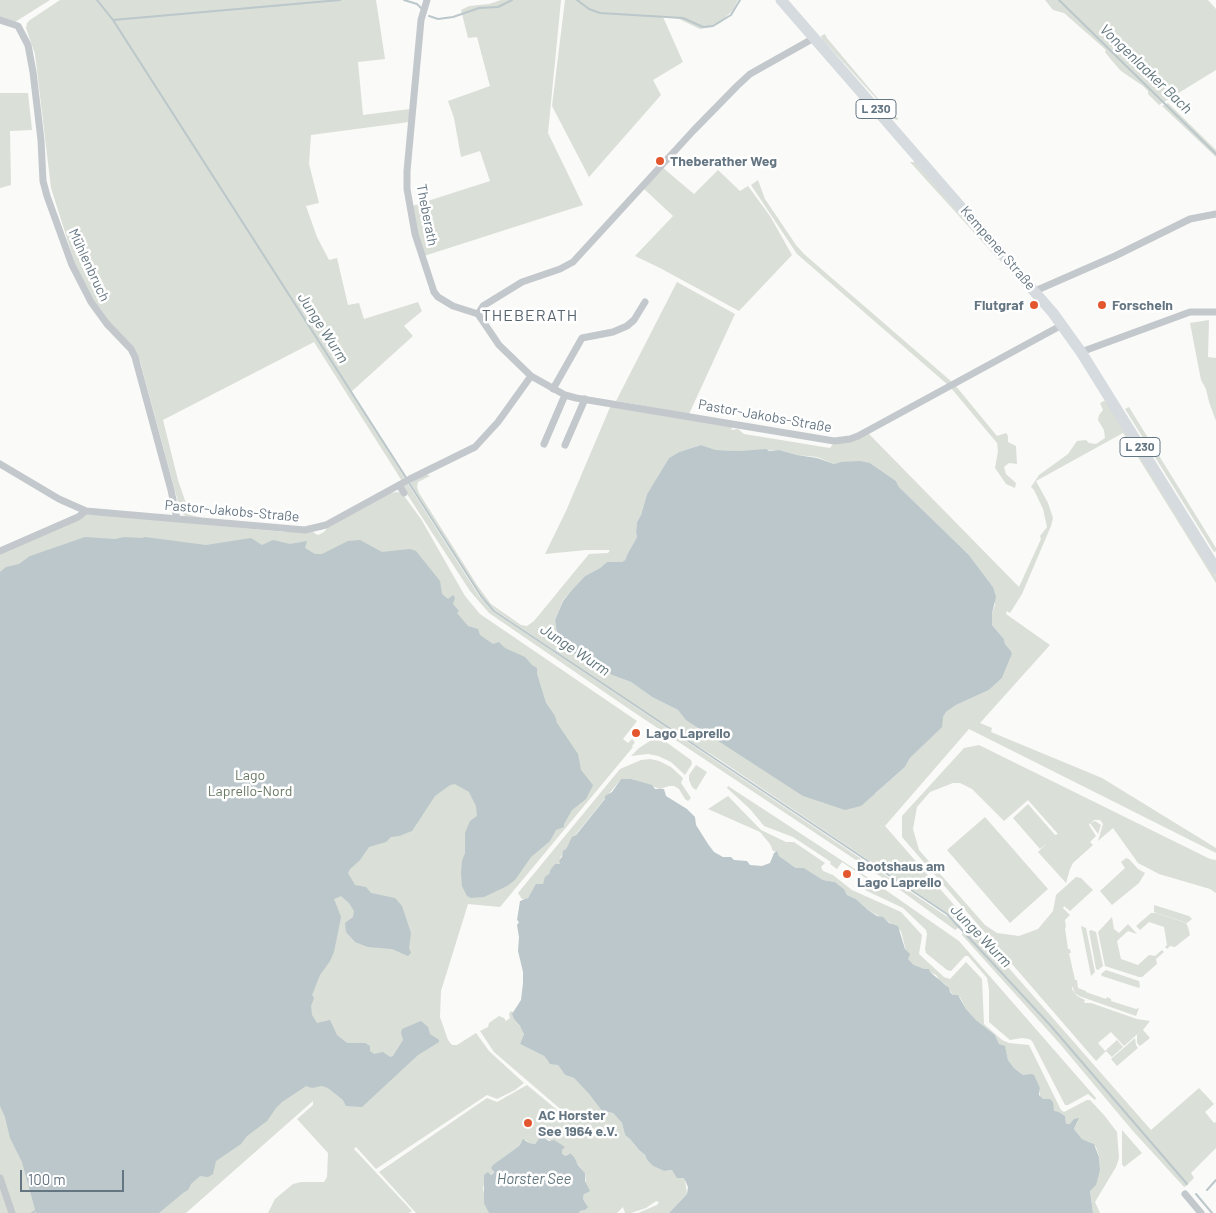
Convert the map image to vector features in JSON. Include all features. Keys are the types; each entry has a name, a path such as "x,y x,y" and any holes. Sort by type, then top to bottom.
{"main road":[{"name":"Kempener Straße","path":"780,0 1036,291 1081,352 1216,569"}],"street":[{"name":"Theberath","path":"427,0 421,20 407,171 407,189 411,215 415,234 434,292 438,297 453,306 478,314"},
{"name":"Mühlenbruch","path":"0,20 18,26 28,45 41,140 43,180 47,196 72,265 86,294 107,324 126,344 135,357 177,519"},
{"path":"531,376 498,344 478,314 483,306 522,282 560,269 573,262 693,131 737,86 750,74 814,38"},
{"path":"1036,291 1115,256 1190,219 1216,214"},
{"path":"553,389 582,338 613,332 627,326 634,320 645,302"},
{"path":"1081,352 1190,312 1216,312"},
{"name":"Pastor-Jakobs-Straße","path":"0,464 58,499 86,511 305,530 326,525 410,479 470,450 481,442 531,376 565,395 834,441 850,439 1062,325"},
{"path":"544,444 565,395"},
{"path":"565,445 585,399"},
{"path":"401,484 404,493"},
{"path":"0,551 78,517 86,511"},
{"path":"0,1178 12,1213"},
{"path":"1185,1194 1201,1213"}],"green space":[{"path":"0,0 50,0 15,22 0,17"},
{"path":"60,0 376,0 385,59 358,62 363,115 410,109 409,122 311,135 309,164 319,203 306,206 317,237 329,260 337,258 348,305 359,303 364,319 418,302 422,311 404,326 413,336 351,392 405,477 402,481 314,342 163,420 178,480 190,515 203,518 187,517 181,513 140,361 99,311 77,270 51,188 35,54 26,28 30,20"},
{"path":"501,0 561,0 548,133 583,205 424,256 415,226 412,206 490,181 480,151 461,157 454,118 448,101 490,86 477,37 468,38 461,10 469,6 489,4"},
{"path":"565,0 738,0 733,10 720,23 712,27 700,29 679,19 663,17 683,62 653,80 661,95 589,177 552,106"},
{"path":"1045,0 1208,0 1216,9 1216,70 1159,105 1143,86 1121,71 1105,52 1106,50 1064,13 1053,10"},
{"path":"825,34 890,113 899,119 896,120 894,118 822,39 821,36"},
{"path":"0,93 28,93 32,130 10,131 11,185 0,188"},
{"path":"1168,103 1216,150 1216,157 1162,106"},
{"path":"910,162 917,162 1000,258 998,259"},
{"path":"662,167 694,194 718,170 740,191 748,186 770,216 792,255 739,311 635,256 673,216 643,188"},
{"path":"758,180 765,199 804,254 952,382 948,385 797,254 751,185"},
{"path":"677,282 735,314 689,414 616,401"},
{"path":"1209,320 1208,357 1216,358 1216,421 1206,389 1201,380 1190,323"},
{"path":"955,385 997,436 1006,433 1008,442 1016,446 1017,464 1009,463 1004,467 1006,474 1016,483 1015,488 1006,484 995,468 998,451 997,443 951,388"},
{"path":"1106,400 1216,576 1216,583 1123,433 1036,481 1048,503 1053,518 1022,594 1010,613 1007,611 1006,614 1050,645 980,723 992,728 991,732 1102,778 1216,848 1216,853 969,729 885,826 969,922 963,925 495,610 481,595 410,483 426,474 430,476 418,482 419,493 477,585 491,604 521,625 527,626 534,621 589,554 608,553 610,550 545,554 566,511 611,405 733,425 731,430 738,429 744,434 830,448 834,443 845,443 868,433 1019,587 1041,539 1040,536 1047,527 1043,509 1031,487 1039,475 1068,454 1077,441 1086,440 1089,443 1096,444 1105,438 1104,430 1098,420 1103,410 1100,403","holes":["701,445 716,450 779,450 797,455 817,457 834,464 843,462 870,463 896,481 899,487 969,555 993,587 995,605 992,613 992,625 1004,639 1012,654 1002,678 989,690 956,705 946,712 905,767 876,793 824,803 803,795 687,720 678,710 652,697 631,682 612,675 563,644 557,634 555,620 563,600 571,591 585,576 607,562 622,562 625,560 637,537 637,522 647,494 669,458 679,452"]},
{"path":"1129,407 1216,548 1216,551 1214,552 1125,409"},
{"path":"408,484 479,596 494,612 961,926 955,930 892,884 632,711 489,613 470,591 403,488"},
{"name":"Lago Laprello-Nord","path":"391,493 402,493 421,519 465,596 480,614 637,721 623,739 628,743 632,739 635,742 633,747 500,907 468,904 441,991 440,1017 448,1040 452,1045 457,1045 476,1033 489,1051 524,1083 497,1099 487,1095 376,1169 356,1147 354,1149 412,1211 409,1213 268,1213 275,1199 293,1184 324,1182 327,1177 328,1153 297,1119 313,1105 313,1101 186,1213 0,1213 0,553 87,515 95,514 285,532 313,532 318,535 328,527"},
{"path":"653,739 666,742 691,760 692,764 685,775 671,762 658,756 648,754 631,756"},
{"path":"979,745 1210,859 1216,860 1216,893 1210,889 1159,874 1138,863 1113,828 1098,841 1103,824 1100,820 1094,820 1091,823 1095,821 1101,825 1098,834 1090,823 1089,825 1096,836 1090,842 1093,845 1073,863 1066,883 1038,852 1047,843 1040,849 1013,818 1028,804 1055,835 1058,834 1028,800 1004,821 972,789 960,783 953,783 930,792 917,807 913,829 919,850 985,925 997,933 1019,936 1038,929 1053,911 1056,895 1076,877 1081,878 1093,890 1070,911 1064,906 1063,908 1070,915 1065,920 1065,928 1068,949 1070,949 1071,953 1069,953 1078,988 1106,999 1107,997 1111,1001 1136,1009 1139,1008 1136,1016 1079,996 1075,993 1072,986 1072,989 1077,996 1085,1000 1084,1003 1091,1003 1137,1019 1150,1021 1143,1030 1150,1038 1140,1046 1137,1043 1137,1035 1141,1031 1124,1046 1111,1032 1098,1043 1105,1051 1117,1040 1123,1047 1112,1057 1106,1051 1096,1061 902,837 902,816 964,748"},
{"path":"650,759 671,767 683,778 681,783 691,798 688,801 685,799 679,789 674,786 660,789 631,779 621,779 572,839 559,860 561,864 555,864 543,884 536,885 528,898 522,899 518,893 620,769 641,760"},
{"path":"696,765 707,772 696,790 692,787 689,775"},
{"path":"728,786 864,875 959,941 1096,1098 1095,1100 1088,1094 1065,1105 1032,1041 1022,1038 1010,1040 989,1022 987,978 968,956 965,956 951,971 947,970 926,953 926,930 903,908 865,890 870,881 842,862 837,869 830,864 831,862 793,837 764,826 750,809 727,788"},
{"path":"728,796 761,830 786,842 794,842 825,863 821,867 823,871 833,875 852,890 901,912 922,935 919,954 944,977 950,979 966,962 982,979 984,1024 1002,1040 1009,1043 1029,1045 1061,1110 1064,1112 1090,1100 1104,1115 1117,1132 1119,1158 1116,1167 1095,1202 1100,1213 1093,1213 1090,1191 1100,1170 1099,1156 1096,1147 1082,1139 1074,1129 1078,1121 1066,1124 1065,1116 1055,1112 1040,1097 1040,1088 1028,1075 1023,1075 1014,1068 1008,1060 1005,1047 999,1044 995,1035 976,1020 966,1009 960,997 953,995 936,975 914,965 908,959 901,931 868,910 856,899 847,895 844,889 835,882 823,880 804,868 796,868 779,856 777,852 773,851 760,832 708,809"},
{"path":"985,817 1048,889 1010,923 947,850"},
{"path":"1126,858 1145,873 1139,883 1112,905 1100,891 1125,868 1121,862"},
{"path":"1154,905 1189,916 1192,919 1187,923 1154,912"},
{"path":"1151,913 1186,923 1190,935 1175,947 1170,946 1167,949 1165,947 1167,945 1164,927 1149,922 1140,930 1136,926"},
{"path":"1112,917 1114,929 1119,933 1128,924 1137,934 1128,931 1117,941 1121,959 1138,965 1149,955 1155,956 1162,950 1164,952 1156,959 1157,964 1142,977 1105,966 1098,932"},
{"path":"972,926 1151,1130 1199,1088 1214,1104 1205,1112 1214,1123 1216,1122 1216,1148 1191,1173 1194,1178 1186,1186 1184,1187 1132,1130 1060,1044 962,935 963,932"},
{"path":"1081,926 1086,928 1095,972 1091,976"},
{"path":"1089,931 1096,932 1103,966 1098,970 1096,969"},
{"path":"1106,970 1139,981 1139,988 1102,976 1101,974"},
{"path":"511,1011 513,1012 514,1019 523,1030 524,1034 520,1044 544,1056 548,1062 558,1065 565,1075 574,1078 602,1111 613,1113 622,1123 625,1135 653,1166 664,1171 672,1170 685,1180 687,1194 669,1213 638,1213 657,1205 659,1202 656,1201 646,1208 631,1213 625,1213 623,1207 617,1213 579,1213 585,1210 587,1205 583,1199 586,1185 585,1173 569,1153 566,1156 562,1154 564,1147 541,1136 535,1144 529,1143 526,1140 521,1142 519,1146 494,1164 493,1174 488,1173 483,1189 489,1213 416,1213 379,1172 487,1098 497,1102 527,1085 562,1114 565,1113 494,1052 480,1031 488,1027 489,1023 499,1016 506,1021 510,1018 509,1014"},
{"path":"1135,1038 1138,1048 1117,1066 1111,1059"},
{"path":"1122,1130 1142,1153 1124,1167 1122,1164"}],"water":[{"path":"701,445 716,450 779,450 817,458 834,464 860,461 870,463 896,481 899,487 969,555 993,587 996,597 992,613 992,625 1004,639 1012,654 1002,678 989,690 956,705 946,712 943,717 942,727 910,758 905,767 861,806 845,810 803,796 686,720 678,710 652,697 631,682 612,675 567,649 557,634 555,620 563,601 571,591 585,576 607,562 622,562 625,560 637,537 637,522 647,494 669,458 679,452"},
{"name":"Lago Laprello-Nord","path":"85,537 115,539 145,537 206,545 251,538 262,545 273,540 290,544 307,541 305,548 315,554 322,554 348,541 360,540 382,552 410,549 416,551 440,581 442,594 448,599 453,595 455,598 453,604 459,611 457,613 468,626 478,629 480,635 493,644 499,642 505,648 525,657 537,668 546,703 578,754 581,770 593,785 586,799 572,810 564,827 556,830 550,841 531,857 515,880 484,897 471,898 467,896 462,886 461,873 465,853 465,833 470,821 477,816 476,806 469,792 455,784 450,785 435,796 412,831 391,837 386,842 369,847 348,873 355,885 366,887 371,893 395,898 402,906 411,933 409,948 411,953 408,956 392,949 368,947 355,942 346,932 345,923 353,917 354,911 341,896 334,899 341,917 334,952 320,975 312,995 314,998 311,1006 312,1015 317,1023 330,1020 337,1035 347,1043 365,1043 370,1046 370,1051 374,1054 383,1052 390,1057 393,1056 403,1040 402,1029 421,1021 428,1027 430,1034 439,1042 418,1055 362,1107 346,1106 343,1100 328,1088 306,1086 282,1102 267,1121 247,1136 241,1144 216,1161 213,1174 208,1177 200,1176 191,1184 188,1190 159,1213 36,1213 22,1162 10,1138 0,1106 0,572 6,567 19,564 30,556"},
{"name":"Lago Laprello","path":"621,779 631,779 652,785 655,789 664,789 666,796 687,809 695,817 696,825 708,844 714,852 723,857 731,857 734,860 747,861 750,865 762,866 770,863 774,853 777,851 779,856 796,868 804,868 823,880 835,882 844,889 847,895 856,899 868,910 877,916 883,917 889,923 898,926 905,949 910,954 908,959 914,965 929,969 949,988 953,995 958,995 966,1009 976,1020 995,1035 999,1044 1005,1046 1008,1060 1014,1068 1023,1075 1034,1075 1040,1088 1039,1095 1043,1099 1050,1099 1053,1102 1054,1111 1065,1116 1066,1124 1070,1124 1074,1119 1079,1118 1074,1129 1082,1139 1094,1144 1099,1157 1100,1170 1096,1185 1090,1191 1093,1213 669,1213 687,1194 688,1187 685,1180 677,1178 672,1170 664,1171 653,1166 625,1135 622,1123 613,1113 602,1111 574,1078 565,1075 558,1065 550,1064 544,1056 520,1044 524,1034 512,1014 521,1000 523,983 523,972 518,951 519,937 517,925 519,922 517,920 520,901 528,898 536,884 543,884 545,877 555,864 560,864 559,860 562,857 563,851 572,837 576,835 605,799 605,796 612,792"},
{"name":"Horster See","path":"541,1136 549,1141 554,1140 565,1147 562,1150 562,1154 566,1156 570,1153 585,1173 585,1181 590,1191 584,1194 583,1199 588,1207 579,1213 489,1213 484,1203 484,1175 488,1172 491,1175 493,1174 494,1172 491,1168 494,1164 519,1146 523,1139 535,1144"}],"waterway":[{"name":"Junge Wurm","path":"97,0 113,20 407,479"},
{"name":"Vongenlaaker Bach","path":"113,20 340,0"},
{"name":"Vongenlaaker Bach","path":"404,0 417,4 422,9"},
{"name":"Vongenlaaker Bach","path":"429,16 438,19 453,17 479,8 498,7 512,0"},
{"name":"Vongenlaaker Bach","path":"577,0 589,9 600,13 683,18 703,27 713,26 731,15 740,0"},
{"name":"Vongenlaaker Bach","path":"1059,0 1216,154"},
{"name":"Junge Wurm","path":"409,483 481,596 494,611 947,914 1050,1025 1187,1184"},
{"path":"1207,1190 1216,1180"},
{"name":"Junge Wurm","path":"1196,1194 1212,1213"}],"place":[{"name":"Theberather Weg","path":"660,161"},
{"name":"Flutgraf","path":"1034,305"},
{"name":"Forscheln","path":"1102,305"},
{"name":"Lago Laprello","path":"636,733"},
{"name":"Bootshaus am Lago Laprello","path":"847,874"},
{"name":"AC Horster See 1964 e.V.","path":"528,1123"}],"district":[{"name":"THEBERATH","path":"530,316"}]}
